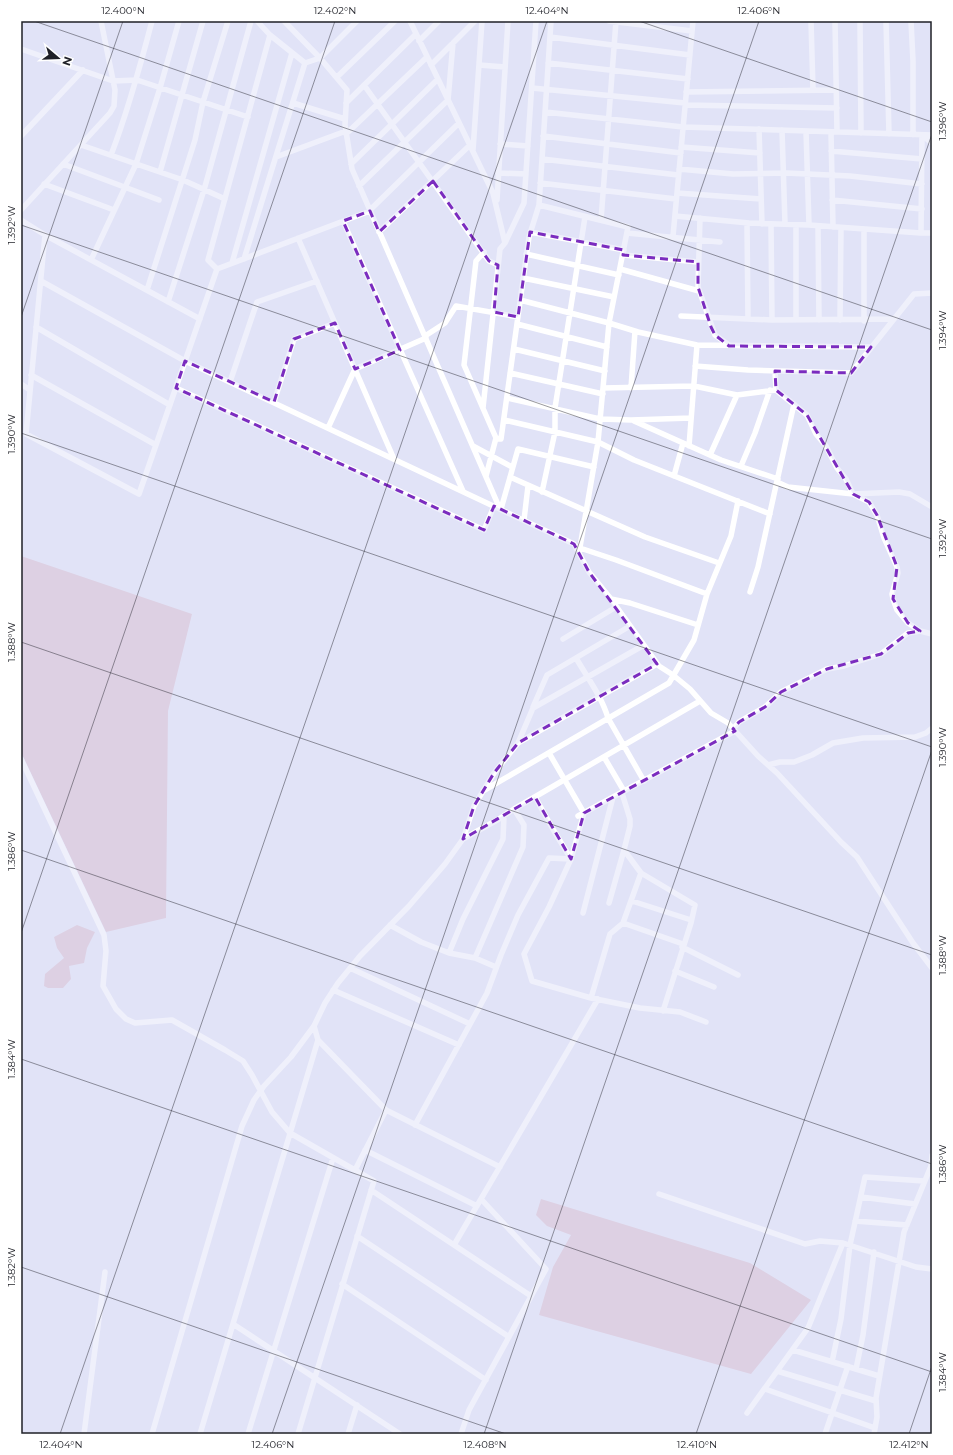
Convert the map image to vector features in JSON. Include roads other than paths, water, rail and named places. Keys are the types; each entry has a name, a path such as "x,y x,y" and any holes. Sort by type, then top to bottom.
{"street":[{"path":"21,210 110,113 114,106 115,99 113,81 101,21"},
{"path":"112,155 137,80 152,21"},
{"path":"91,260 136,164 179,21"},
{"path":"160,172 203,21"},
{"path":"147,290 195,140 203,102 228,21"},
{"path":"168,302 204,190 251,21"},
{"path":"257,21 270,34 305,63"},
{"path":"284,21 320,58 347,90 345,118 352,169 500,509"},
{"path":"289,21 292,29"},
{"path":"305,63 320,58 357,21"},
{"path":"337,78 395,21"},
{"path":"410,21 493,193 505,243"},
{"path":"419,41 439,21"},
{"path":"431,65 475,21"},
{"path":"473,151 482,21"},
{"path":"496,206 508,21"},
{"path":"483,408 500,249 505,243 524,203 536,21"},
{"path":"496,438 501,439 526,254 530,232 539,205 551,21"},
{"path":"609,21 692,31"},
{"path":"601,220 616,21"},
{"path":"673,236 693,21"},
{"path":"811,21 813,90"},
{"path":"835,21 837,132"},
{"path":"860,21 861,133"},
{"path":"886,21 889,134"},
{"path":"911,21 913,61 913,135"},
{"path":"217,269 208,260 270,34"},
{"path":"346,103 416,34"},
{"path":"550,38 690,55"},
{"path":"359,186 448,100 453,43"},
{"path":"21,49 113,81 137,80 248,117"},
{"path":"232,263 292,53"},
{"path":"276,157 346,133 427,57"},
{"path":"244,258 305,63"},
{"path":"548,63 688,79"},
{"path":"479,65 505,67"},
{"path":"21,136 83,70"},
{"path":"351,164 438,79"},
{"path":"364,85 484,252 490,260 498,265"},
{"path":"532,88 611,95 685,104 837,108"},
{"path":"686,92 836,90"},
{"path":"293,103 345,118"},
{"path":"545,112 683,127 932,136"},
{"path":"45,236 26,434 139,494 217,269 370,210 459,123"},
{"path":"759,129 762,224"},
{"path":"782,130 785,224"},
{"path":"806,131 809,225"},
{"path":"831,132 833,227"},
{"path":"922,135 932,142"},
{"path":"921,233 922,135"},
{"path":"543,136 607,144 681,150 760,153"},
{"path":"500,144 528,146"},
{"path":"81,145 182,180 225,199"},
{"path":"379,232 470,145"},
{"path":"831,151 922,159"},
{"path":"542,159 678,176"},
{"path":"63,164 159,200"},
{"path":"679,169 733,174 784,173 831,175 922,184"},
{"path":"498,173 526,174"},
{"path":"540,183 676,196 761,199"},
{"path":"44,184 114,210"},
{"path":"832,200 922,209"},
{"path":"539,205 628,227 609,323 598,442 580,550"},
{"path":"675,216 762,224 809,225 932,233"},
{"path":"542,492 555,432 555,408 585,217"},
{"path":"700,218 698,287 710,317 711,327 715,335 729,346"},
{"path":"21,220 45,236 200,319"},
{"path":"343,221 463,491"},
{"path":"747,223 748,319"},
{"path":"771,224 772,320"},
{"path":"796,225 796,320"},
{"path":"818,226 819,320"},
{"path":"840,228 840,320"},
{"path":"864,229 864,320"},
{"path":"530,232 581,242 623,253 698,262"},
{"path":"627,232 720,242"},
{"path":"298,238 394,459"},
{"path":"484,252 476,261 464,365 496,438 486,476"},
{"path":"526,254 577,266 619,272 700,291"},
{"path":"523,278 614,297"},
{"path":"40,281 185,361 574,544 580,550 589,572 611,599 657,664 690,689 711,713 728,723 758,756 777,773 841,842 857,857 913,943 932,968"},
{"path":"230,382 257,302 317,281"},
{"path":"695,366 775,371 851,373 914,294 932,293"},
{"path":"520,300 635,331 697,345 872,347"},
{"path":"328,428 355,369 400,350 425,337 445,323 456,306 518,317"},
{"path":"681,316 772,320 894,319"},
{"path":"274,402 294,339 335,323"},
{"path":"517,324 607,347"},
{"path":"36,327 170,405"},
{"path":"630,388 635,331"},
{"path":"689,446 697,345"},
{"path":"514,349 605,371"},
{"path":"775,371 776,390"},
{"path":"510,373 559,384 603,391 630,388 694,386 737,395 776,390 807,415 816,434 826,446 837,468 846,479 853,494 869,502 877,515 884,538 897,567 898,573 892,594 897,610 908,623 920,631 932,634"},
{"path":"31,375 156,445"},
{"path":"21,384 30,390"},
{"path":"176,388 484,530 494,506"},
{"path":"740,466 756,433 770,390"},
{"path":"710,455 737,395"},
{"path":"507,398 600,419 631,420 691,418"},
{"path":"750,592 758,568 794,404"},
{"path":"21,420 28,415"},
{"path":"504,420 598,442 634,460 770,514"},
{"path":"631,420 710,455 777,481 788,487 853,494 899,492 910,494 932,507"},
{"path":"674,476 683,443"},
{"path":"473,446 512,467"},
{"path":"500,509 518,449 594,467"},
{"path":"510,477 645,537 718,563"},
{"path":"524,520 528,486"},
{"path":"483,791 669,683 694,640 706,594 718,563 731,536 738,501"},
{"path":"580,550 616,560 706,594"},
{"path":"611,599 630,603 698,625"},
{"path":"563,639 616,607"},
{"path":"152,1434 242,1126 254,1100 260,1091 292,1057 314,1026 333,990 350,968 445,864 463,839 474,806 494,773 518,743 548,675 630,626"},
{"path":"578,816 644,781 734,730 739,722 765,707 781,692 828,669 844,666 881,654 908,633 920,631"},
{"path":"533,708 644,645"},
{"path":"576,658 599,697 623,746 644,781"},
{"path":"518,743 657,664"},
{"path":"463,839 700,701"},
{"path":"768,765 780,762 794,762 812,755 833,743 863,738 914,737 932,728"},
{"path":"549,753 584,813 571,859 524,954 532,981 590,998 640,1008 680,1012 706,1022"},
{"path":"604,757 623,792 630,819 630,826 609,903"},
{"path":"21,759 104,935 106,951 103,986 116,1009 126,1019 136,1023 172,1020 242,1061 252,1075 272,1112 290,1134 374,1181 298,1434"},
{"path":"535,797 571,859"},
{"path":"583,913 613,797"},
{"path":"475,958 523,847 524,825 514,809"},
{"path":"449,953 466,913 503,839 504,816"},
{"path":"624,850 641,873 695,905 664,1011"},
{"path":"415,1125 487,994 496,967 518,916 549,858 571,859"},
{"path":"590,998 610,934 623,923 641,873"},
{"path":"632,901 691,920"},
{"path":"623,923 683,946 738,975"},
{"path":"390,925 421,942 449,953 475,958 496,967"},
{"path":"350,968 470,1024"},
{"path":"675,971 714,987"},
{"path":"333,990 459,1044"},
{"path":"454,1245 598,999"},
{"path":"314,1026 318,1040 386,1110 500,1167"},
{"path":"200,1434 318,1040"},
{"path":"355,1170 386,1110"},
{"path":"366,1150 477,1206"},
{"path":"765,1389 832,1413 874,1431 877,1417 876,1402 904,1232 931,1166 932,1155"},
{"path":"248,1434 333,1158"},
{"path":"832,1362 841,1319 850,1245 865,1177 924,1181"},
{"path":"371,1190 531,1296"},
{"path":"659,1194 805,1244 820,1241 843,1243 899,1260 916,1267 932,1269"},
{"path":"861,1197 915,1204"},
{"path":"461,1434 469,1410 546,1270 481,1199"},
{"path":"855,1221 907,1225"},
{"path":"357,1236 509,1337"},
{"path":"747,1413 808,1328 843,1243"},
{"path":"856,1369 863,1335 874,1252"},
{"path":"84,1434 105,1272"},
{"path":"342,1284 486,1380"},
{"path":"233,1324 357,1405 398,1434"},
{"path":"793,1350 880,1376"},
{"path":"825,1434 848,1366"},
{"path":"777,1371 876,1402"},
{"path":"348,1434 357,1405"}]}
